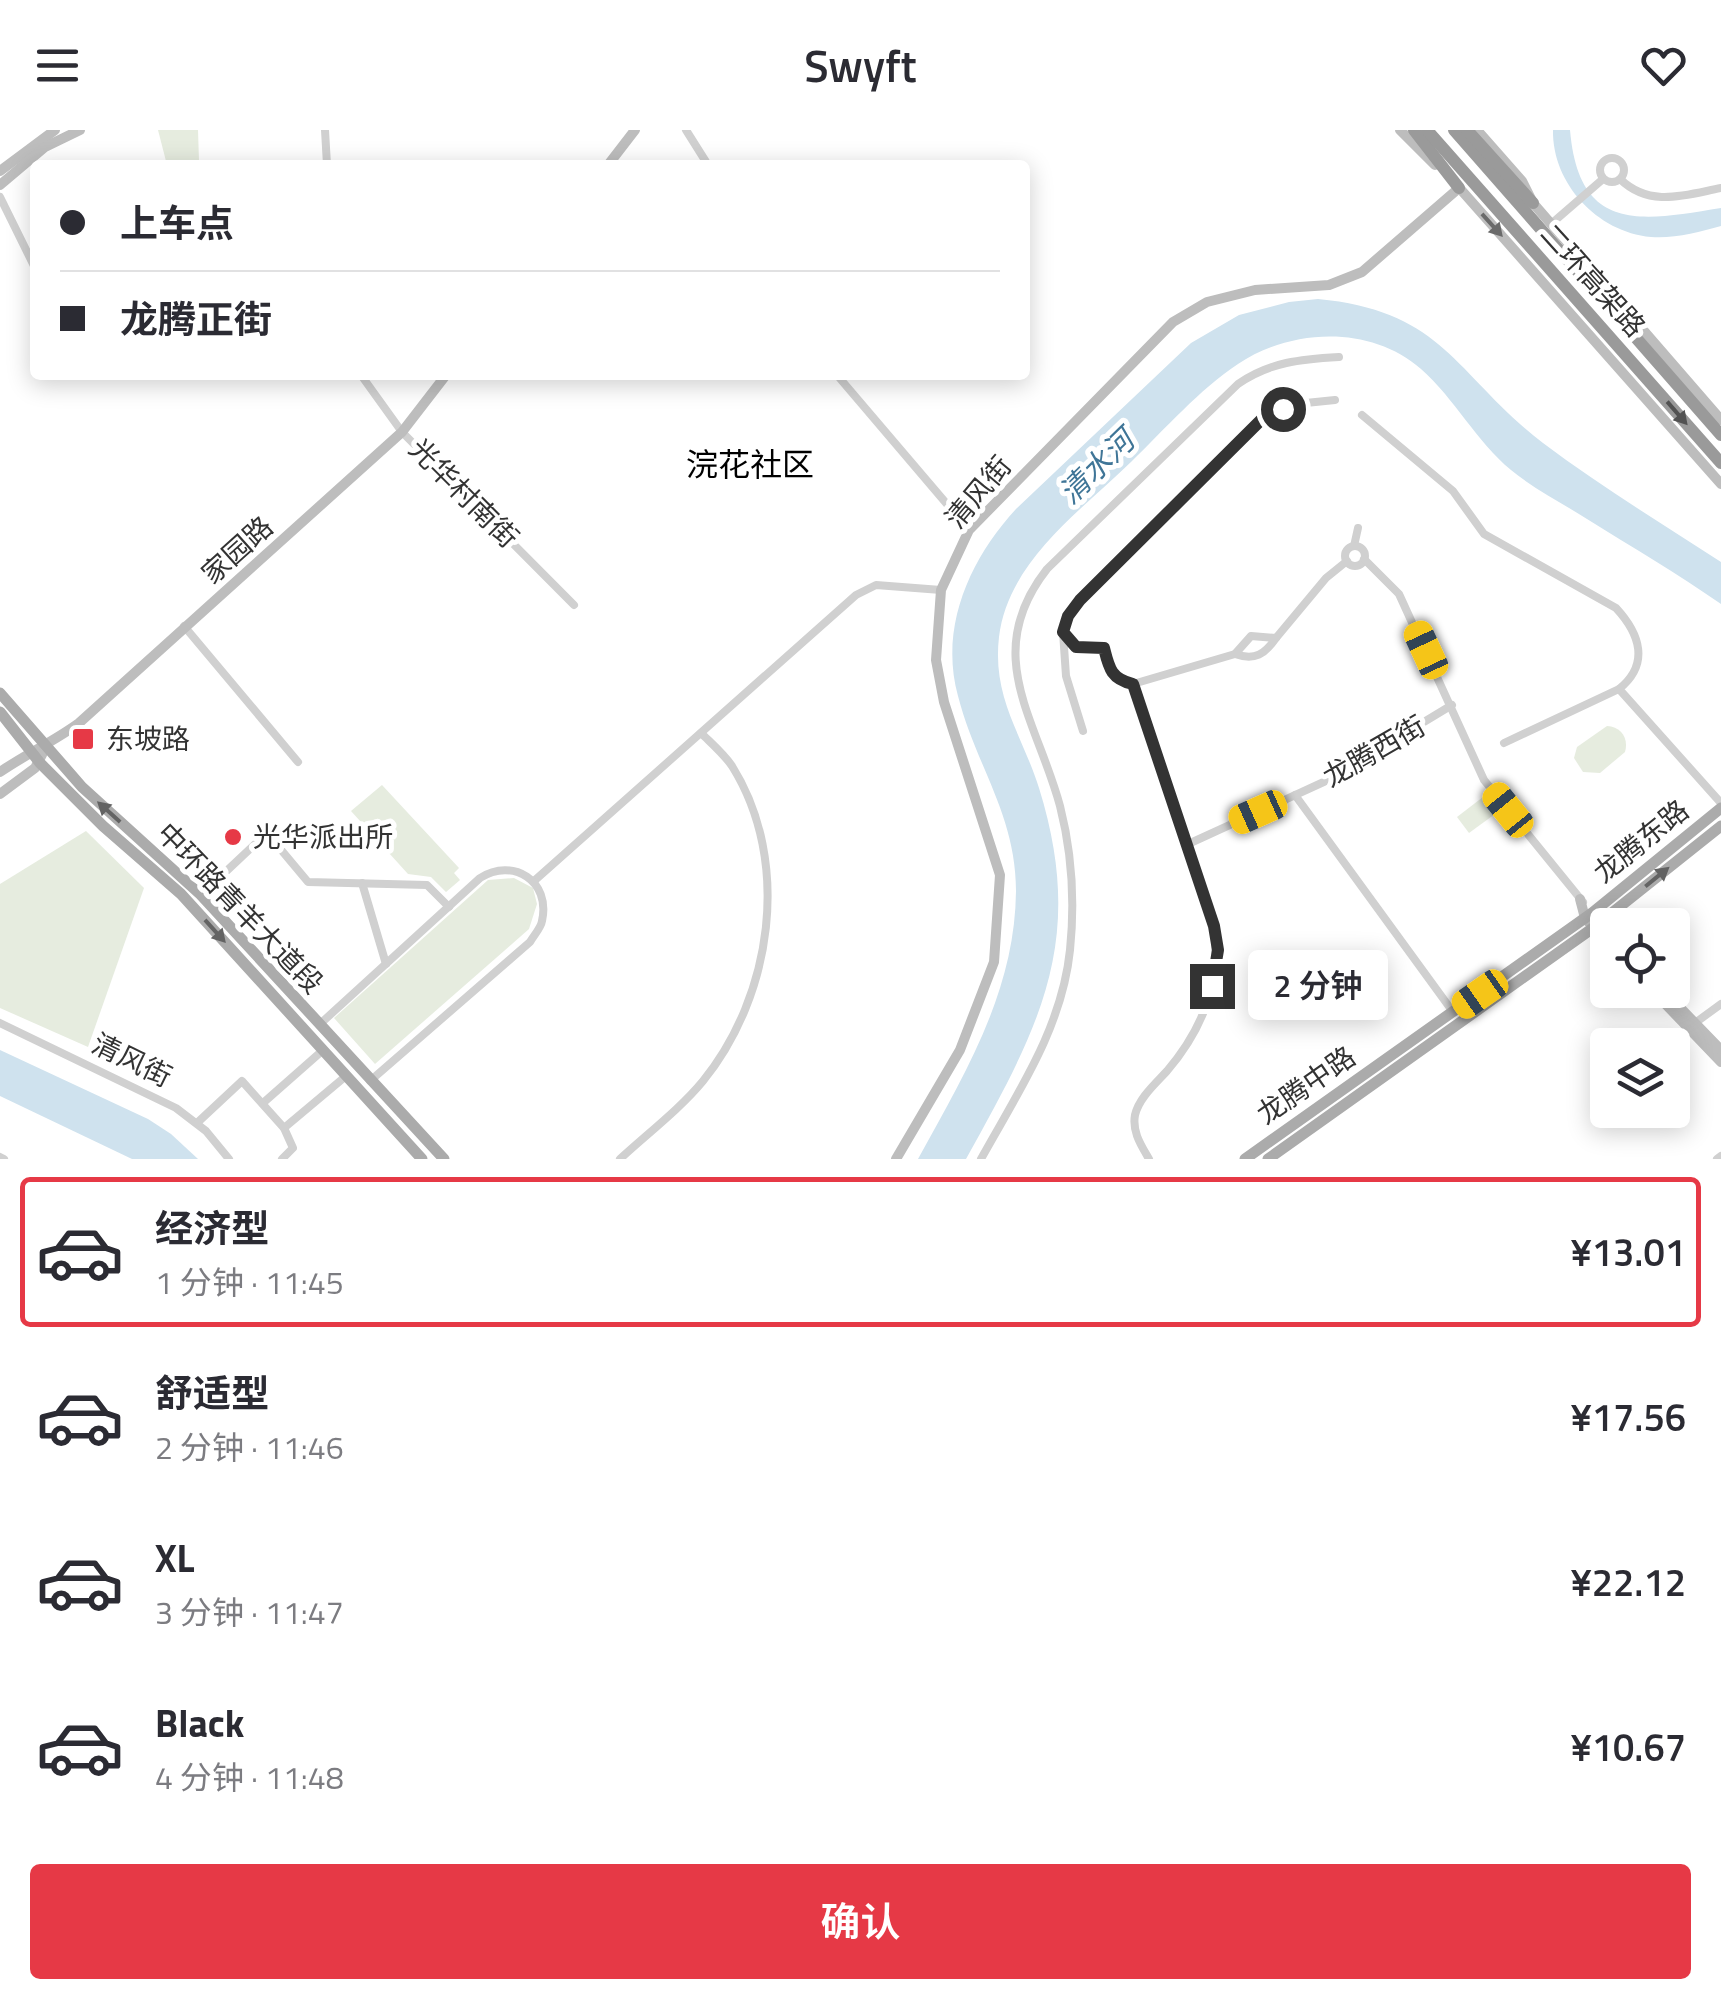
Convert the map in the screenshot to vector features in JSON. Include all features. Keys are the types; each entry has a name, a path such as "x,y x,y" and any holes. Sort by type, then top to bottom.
{"highway":[{"path":"1414,130 1459,188"},
{"name":"二环高架路","path":"1427,130 1721,463"},
{"name":"二环高架路","path":"1454,130 1721,435"},
{"path":"1476,131 1533,203"}],"main road":[{"name":"中环路青羊大道段","path":"0,693 82,787 201,896 444,1159"},
{"name":"中环路青羊大道段","path":"0,712 40,763 103,826 181,894 422,1159"},
{"name":"龙腾东路","path":"1611,908 1721,805"},
{"name":"龙腾东路","path":"1614,908 1721,826"},
{"name":"龙腾中路","path":"1245,1159 1453,1012 1590,926"},
{"name":"龙腾中路","path":"1268,1159 1590,927"}],"street":[{"path":"0,172 54,130"},
{"path":"0,186 44,147 80,130"},
{"path":"324,130 326,160"},
{"path":"612,160 635,130"},
{"path":"686,130 705,160"},
{"path":"1400,130 1459,188 1721,484"},
{"path":"1614,158 1621,162 1624,170 1620,179 1603,179 1601,164 1614,158"},
{"path":"1551,224 1603,179"},
{"path":"1620,179 1646,197 1668,198 1721,188"},
{"name":"清风街","path":"896,1159 960,1050 994,962 1000,875 955,741 936,660 942,590 969,530 1173,322 1207,302 1255,290 1329,284 1362,272 1459,188"},
{"path":"0,197 30,258"},
{"path":"1533,203 1721,420"},
{"path":"981,1159 1054,1022 1070,950 1072,867 1065,826 1017,687 1018,632 1031,592 1047,568 1238,384 1252,374 1286,362 1339,357"},
{"name":"光华村南街","path":"365,380 402,432 574,605"},
{"name":"家园路","path":"46,747 79,723 402,432 442,380"},
{"path":"841,380 969,530"},
{"path":"1083,731 1063,657 1063,632 1068,616 1080,600 1261,420 1296,404 1335,400"},
{"path":"1362,415 1452,491 1484,534 1616,608 1634,632 1640,652 1636,671 1619,689 1504,743"},
{"path":"1347,561 1346,552 1354,546 1358,528"},
{"path":"1354,546 1363,550 1364,560 1399,594 1484,780 1590,915"},
{"path":"1347,561 1354,565 1364,560"},
{"path":"1235,654 1247,658 1260,656 1326,578 1347,561"},
{"path":"534,881 866,588 876,584 942,590"},
{"path":"184,626 298,762"},
{"path":"1063,632 1076,647"},
{"path":"1063,657 1076,647 1104,648 1116,679 1133,684 1235,654 1251,636 1276,638"},
{"path":"1133,684 1214,926 1218,950 1200,1026 1187,1048 1140,1102 1134,1118 1136,1136 1150,1159"},
{"path":"1619,689 1721,805"},
{"name":"龙腾西街","path":"1186,845 1328,780 1452,705"},
{"path":"620,1159 702,1082 732,1038 755,991 768,928 765,869 756,816 731,764 701,733"},
{"path":"0,772 30,751 46,747"},
{"path":"0,794 40,763 46,747"},
{"path":"1295,795 1453,1012"},
{"path":"201,896 267,833 308,882 428,884 448,906"},
{"path":"318,1026 490,871 515,868 534,881 544,898 542,924 530,942 370,1081"},
{"path":"362,883 386,964"},
{"path":"1696,1024 1721,1004"},
{"path":"1669,1008 1721,1062"},
{"path":"1680,1008 1721,1050"},
{"name":"清风街","path":"0,1023 176,1108 197,1123 229,1159"},
{"path":"263,1103 322,1051"},
{"path":"284,1128 346,1076"},
{"path":"197,1123 242,1081 284,1128 292,1148 282,1159"}],"shaded area":[{"path":"158,130 198,130 199,160 166,160"},
{"path":"1607,726 1623,734 1625,752 1600,773 1583,772 1574,758 1577,747"},
{"path":"382,785 459,868 454,873 460,880 446,892 431,877 408,874 351,811"},
{"path":"1483,797 1495,814 1469,833 1457,817"},
{"path":"86,831 144,888 88,1047 0,1008 0,884"},
{"path":"514,878 533,888 537,904 529,929 375,1064 334,1018 488,880"}],"water":[{"path":"1553,130 1570,130 1576,164 1586,188 1601,204 1619,213 1640,216 1721,208 1721,226 1686,235 1651,237 1613,226 1581,202 1569,186 1560,168"},
{"name":"清水河","path":"1318,299 1361,306 1422,332 1543,443 1721,562 1721,604 1520,477 1498,459 1433,381 1401,355 1355,339 1306,338 1282,343 1238,364 1196,397 1050,539 1016,584 1005,610 999,637 1000,679 1039,788 1053,843 1058,892 1056,938 1048,982 1034,1024 966,1159 918,1159 984,1031 1007,963 1013,928 1016,891 1009,838 966,721 953,670 956,620 972,572 1016,509 1191,343 1239,315"},
{"path":"0,1050 148,1119 198,1159 132,1159 0,1096"}],"place":[{"name":"东坡路","path":"83,739"},
{"name":"光华派出所","path":"233,837"}],"district":[{"name":"浣花社区","path":"750,465"}],"route":[{"path":"1212,986 1218,950 1214,926 1133,684 1116,679 1104,648 1076,647 1063,632 1072,608 1261,420 1283,409"}]}
